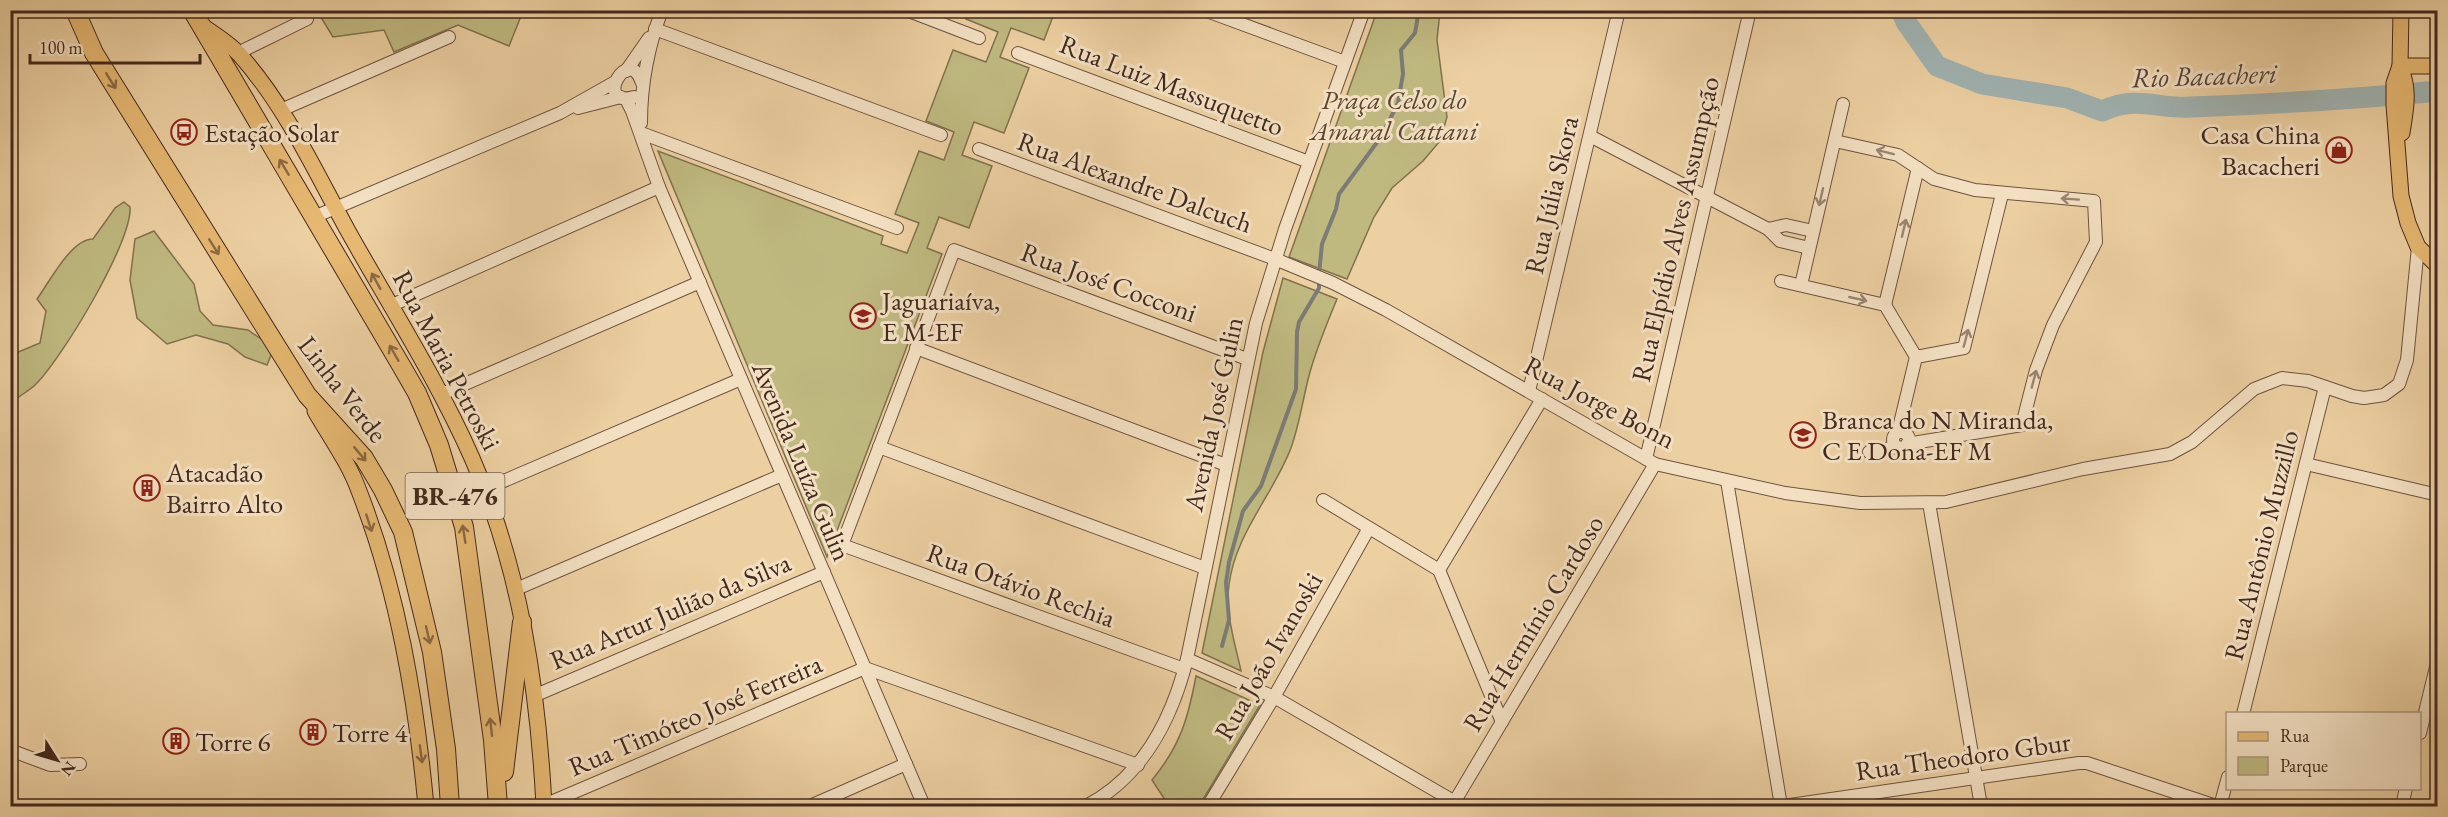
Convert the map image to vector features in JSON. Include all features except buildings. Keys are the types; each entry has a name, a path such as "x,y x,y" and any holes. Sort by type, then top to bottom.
{"highway":[{"name":"Linha Verde","path":"75,10 94,53 307,395 364,458 383,490 403,532 432,652 446,749 450,807"},
{"name":"Linha Verde","path":"195,16 417,393 439,445 464,527 493,740 499,807"},
{"path":"499,807 522,622"}],"main road":[{"path":"2401,10 2399,151 2401,196 2408,223 2418,247 2438,266"},
{"name":"Rua Maria Petroski","path":"195,16 238,53 281,110 390,306 442,394 485,489 522,622 536,695 544,806"},
{"path":"2400,66 2438,66"},
{"path":"307,395 359,489 382,560 413,698 426,807"}],"street":[{"path":"623,98 615,90 615,82 619,75 626,71 655,29 662,10"},
{"path":"906,10 979,38"},
{"path":"1204,10 1345,62"},
{"name":"Avenida José Gulin","path":"1086,807 1115,788 1138,765 1168,713 1186,664 1247,359 1275,259 1364,10"},
{"name":"Rua Júlia Skora","path":"1529,391 1619,10"},
{"name":"Rua Elpídio Alves Assumpção","path":"1650,461 1750,10"},
{"path":"238,53 307,19"},
{"path":"655,29 941,135"},
{"name":"Avenida Luíza Gulin","path":"655,29 641,87 641,133 646,154 924,807"},
{"path":"281,110 449,37"},
{"name":"Rua Luiz Massuquetto","path":"1018,52 1309,162"},
{"path":"560,113 635,97 641,87 635,73 626,71"},
{"path":"314,217 560,113 615,82"},
{"name":"Avenida Luíza Gulin","path":"623,98 641,133"},
{"path":"1801,285 1843,104"},
{"path":"641,133 897,228"},
{"path":"1590,136 1768,229 1780,241 1809,248"},
{"path":"1835,141 1898,155 1940,182 2002,194 2094,201 2096,242 2053,325 2036,370 2022,425 1869,452"},
{"name":"Rua Alexandre Dalcuch","path":"979,149 1275,259"},
{"path":"1903,446 1907,435 1898,432 1916,357 1885,305 1918,168"},
{"path":"390,306 659,187"},
{"path":"1916,357 1964,348 2002,194"},
{"path":"1768,229 1786,225 1813,231"},
{"name":"Rua Jorge Bonn","path":"1275,259 1360,296 1650,461 1727,481 1833,500 1929,503 1959,500 2083,469 2170,454 2192,442 2254,389 2273,380 2292,378 2364,398 2384,395 2399,384 2407,360 2418,247"},
{"name":"Rua José Cocconi","path":"916,348 954,250 1247,359"},
{"path":"1780,281 1885,305"},
{"path":"442,394 699,282"},
{"path":"1205,568 879,447 916,348 1226,465"},
{"path":"485,489 741,379"},
{"name":"Rua Antônio Muzzillo","path":"2244,712 2325,387"},
{"path":"1439,570 1542,399"},
{"name":"Rua Otávio Rechia","path":"879,447 842,545 1186,664 1274,697 1456,805"},
{"name":"Rua Hermínio Cardoso","path":"1456,805 1650,461"},
{"path":"2306,464 2438,495"},
{"path":"514,590 782,475"},
{"path":"1727,481 1782,807"},
{"path":"1323,500 1439,570 1502,722"},
{"path":"1929,503 1981,807"},
{"name":"Rua João Ivanoski","path":"1208,807 1274,697 1369,528"},
{"name":"Rua Artur Julião da Silva","path":"536,695 824,572"},
{"path":"2421,729 2438,659"},
{"path":"865,668 1138,765"},
{"name":"Rua Timóteo José Ferreira","path":"544,806 865,668"},
{"path":"10,750 50,765 80,764"},
{"name":"Rua Theodoro Gbur","path":"1782,807 2069,763 2087,764 2218,807"},
{"path":"810,807 906,764"},
{"path":"2218,807 2226,783"},
{"path":"2402,807 2406,790"}],"green space":[{"path":"317,11 523,11 509,46 458,25 394,52 384,30 333,37"},
{"path":"969,11 1055,11 1044,40 1011,28 1000,57 1029,68 1004,133 974,122 962,155 992,166 969,228 939,217 927,248 942,254 827,557 658,151 883,236 881,244 907,253 919,223 895,214 919,151 944,160 954,132 926,121 953,50 986,62 998,32 966,19"},
{"name":"Praça Celso do Amaral Cattani","path":"1377,11 1440,11 1437,40 1447,117 1440,141 1423,161 1392,188 1374,217 1347,279 1289,257"},
{"path":"124,202 130,207 128,223 120,246 93,300 46,373 34,386 15,400 11,395 11,355 40,343 46,311 37,299 69,253 85,241 93,239 115,208"},
{"path":"154,231 194,284 200,311 213,325 248,330 274,348 267,365 245,357 228,344 196,335 167,344 137,318 130,280 135,239"},
{"path":"1283,278 1337,299 1313,363 1291,448 1247,532 1233,566 1228,606 1241,671 1202,653 1263,352"},
{"path":"1196,676 1260,705 1199,806 1169,806 1152,780 1170,755 1182,731"}],"waterway":[{"path":"1319,274 1322,244 1336,209 1339,194 1381,137 1398,103 1403,74 1401,50 1415,33 1419,10"},
{"name":"Rio Bacacheri","path":"1901,10 1906,22 1937,66 1982,84 2067,98 2102,111 2115,106 2137,103 2178,107 2222,106 2438,91"},
{"path":"1222,646 1229,620 1226,583 1229,562 1243,511 1261,486 1296,389 1299,322 1319,288 1319,281"}],"place":[{"name":"Estação Solar","path":"184,132"},
{"name":"Casa China Bacacheri","path":"2339,150"},
{"name":"Jaguariaíva, E M-EF","path":"863,316"},
{"name":"Branca do N Miranda, C E Dona-EF M","path":"1803,435"},
{"name":"Atacadão Bairro Alto","path":"147,488"},
{"name":"Torre 4","path":"313,732"},
{"name":"Torre 6","path":"176,741"}]}
